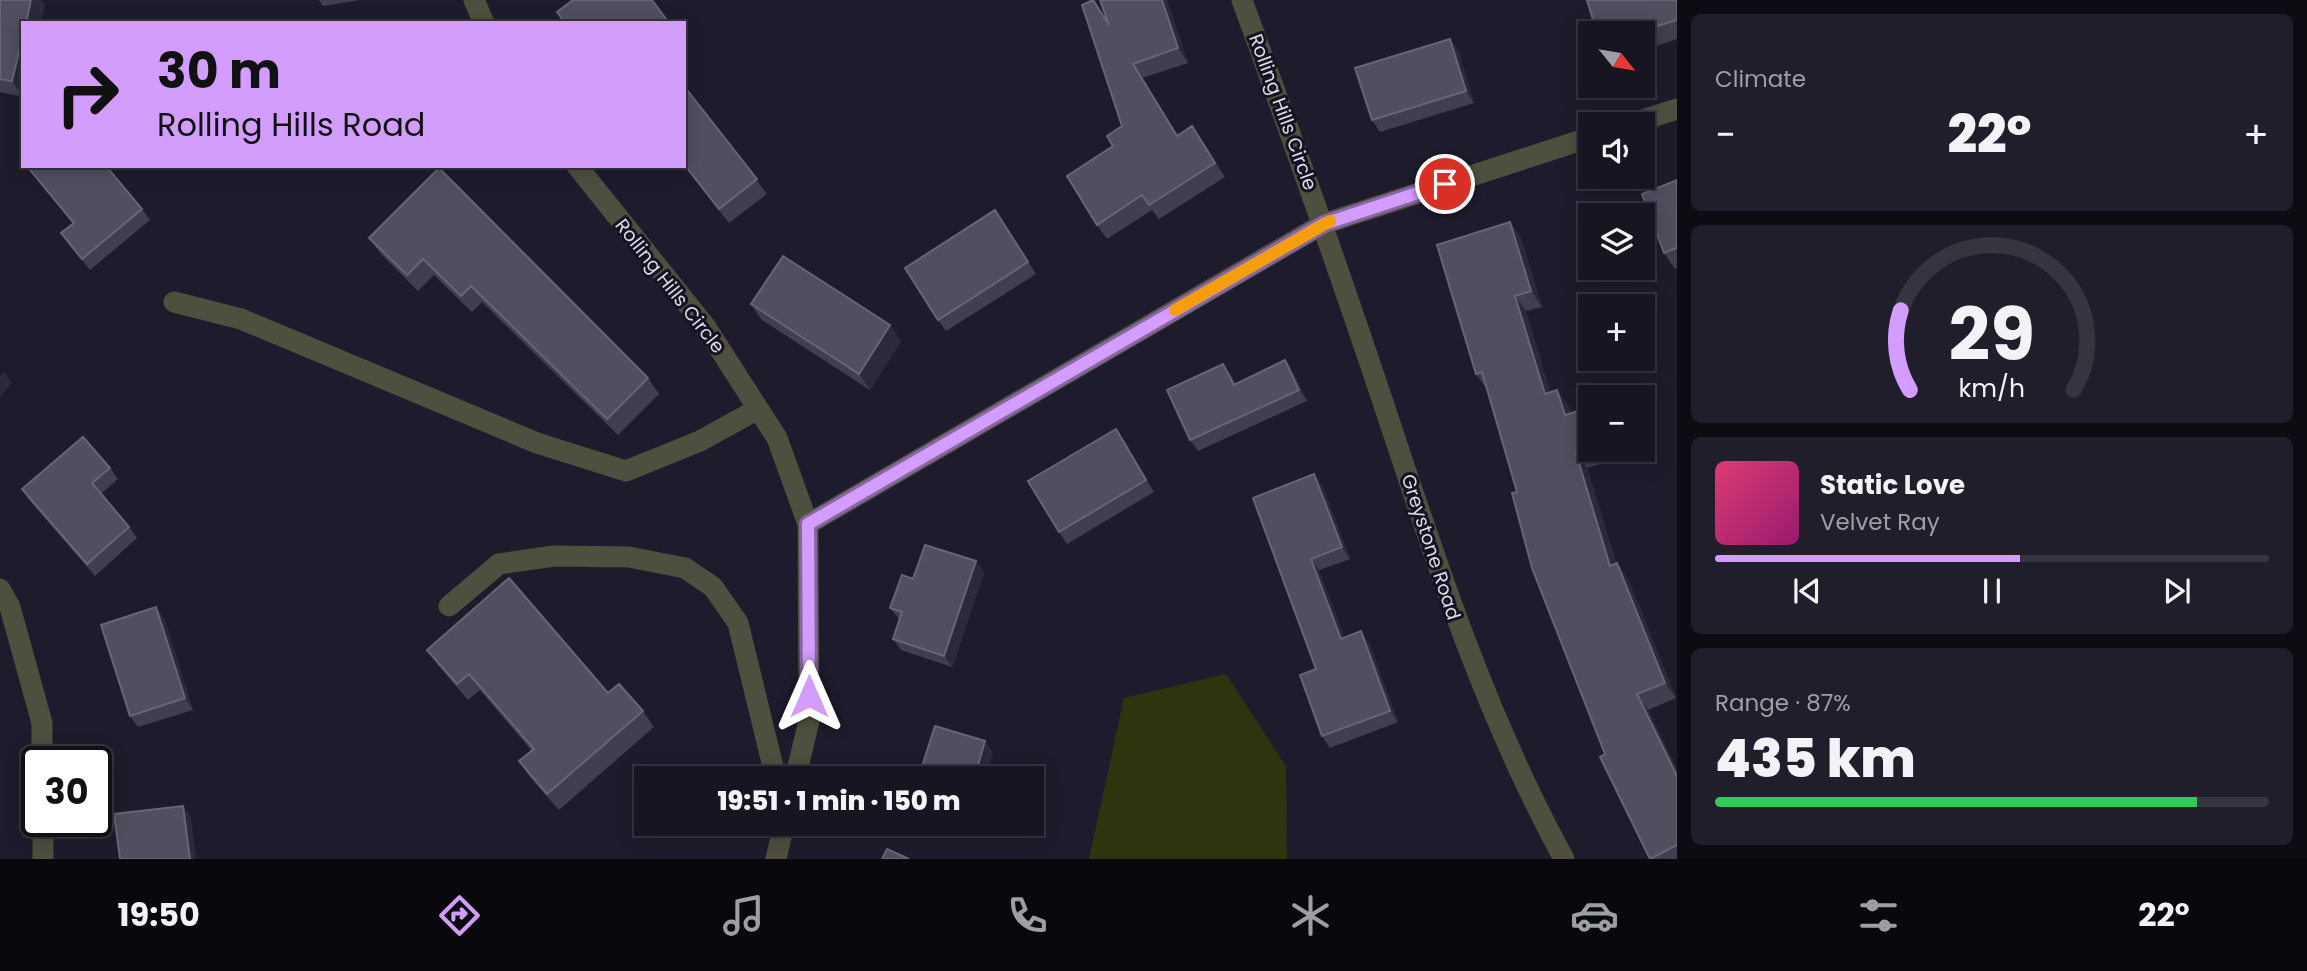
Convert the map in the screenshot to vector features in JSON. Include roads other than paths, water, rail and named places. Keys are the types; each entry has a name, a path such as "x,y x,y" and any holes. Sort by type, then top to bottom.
{"street":[{"path":"474,0 483,21"},
{"name":"Rolling Hills Circle","path":"1242,0 1324,224"},
{"path":"1655,116 1677,109"},
{"path":"808,524 1324,224 1578,141"},
{"name":"Rolling Hills Circle","path":"580,168 705,326 777,438 808,524 809,721 798,766"},
{"name":"Greystone Road","path":"1324,224 1461,636 1530,797 1564,859"},
{"path":"174,302 241,318 537,443 626,471 700,441 758,409"},
{"path":"449,606 499,564 554,556 629,556 685,568 713,587 738,623 773,766"},
{"path":"0,589 10,607 42,723 42,746"},
{"path":"776,859 781,836"},
{"path":"43,837 43,859"}]}
